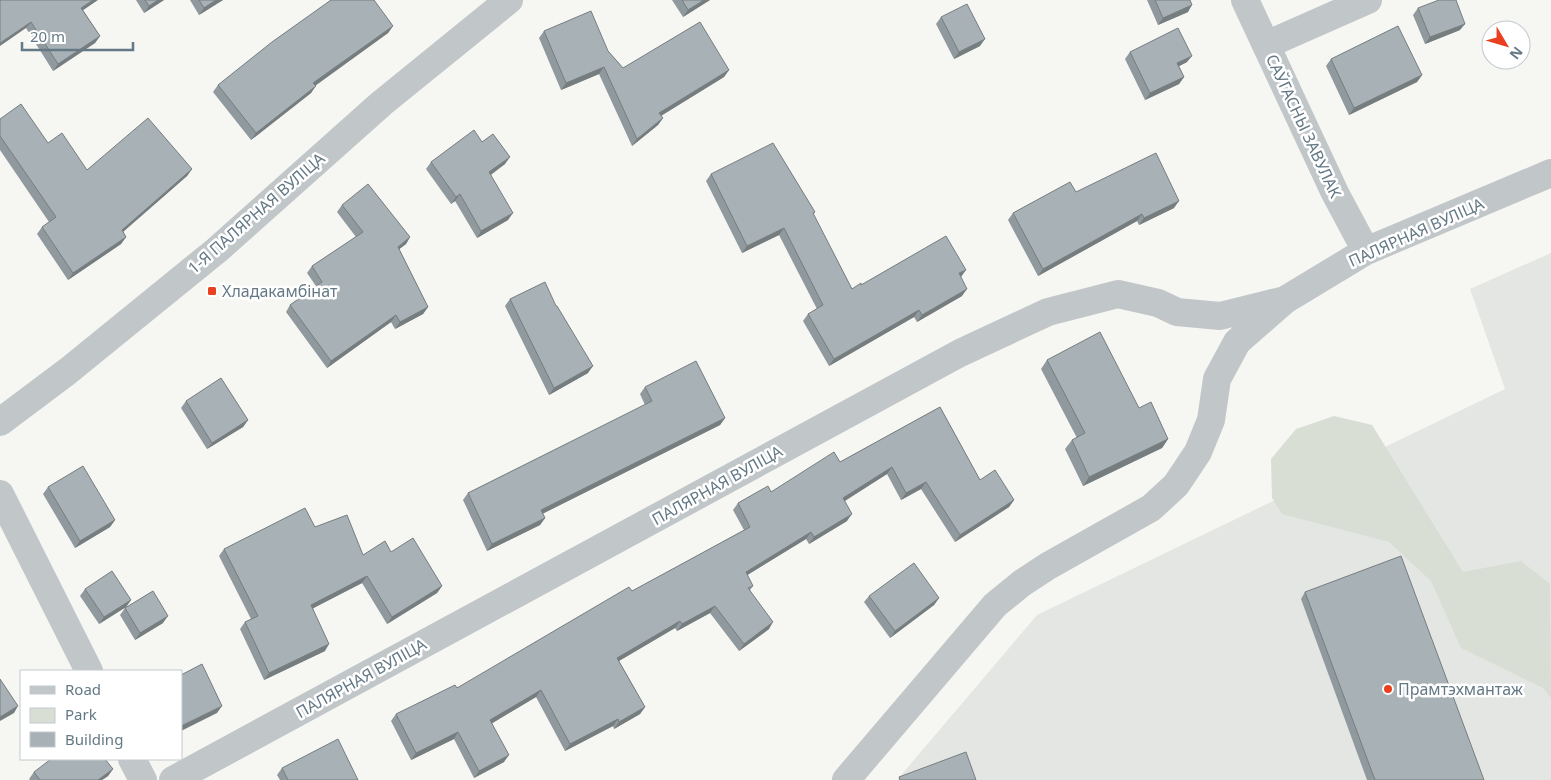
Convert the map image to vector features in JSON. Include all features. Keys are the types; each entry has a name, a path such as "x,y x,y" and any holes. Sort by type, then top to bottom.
{"street":[{"name":"1-Я ПАЛЯРНАЯ ВУЛІЦА","path":"0,422 217,250 382,103 509,0"},
{"name":"САЎГАСНЫ ЗАВУЛАК","path":"1246,0 1335,193 1366,251"},
{"path":"1266,45 1368,0"},
{"name":"ПАЛЯРНАЯ ВУЛІЦА","path":"846,780 995,605 1022,583 1048,566 1151,508 1176,485 1198,452 1211,420 1217,380 1237,342 1285,300 1366,251 1551,173"},
{"name":"ПАЛЯРНАЯ ВУЛІЦА","path":"173,780 960,352 1048,312 1118,294 1158,303 1177,312 1220,316 1285,300"},
{"path":"0,494 88,670"},
{"path":"133,760 143,780"}],"shaded area":[{"path":"1551,253 1551,780 897,780 1037,615 1505,389 1470,289"}],"green space":[{"path":"1334,416 1372,425 1463,572 1521,561 1550,584 1551,698 1543,688 1461,648 1431,581 1389,542 1282,514 1272,498 1271,459 1296,429"}],"building":[{"path":"0,0 93,0 81,8 100,36 58,64 31,22 0,43"},
{"path":"145,0 158,0 149,6"},
{"path":"199,0 216,0 204,8"},
{"path":"331,0 374,0 393,26 313,83 316,86 256,133 218,85 272,42"},
{"path":"682,0 704,0 688,10"},
{"path":"1155,0 1190,0 1192,5 1163,18"},
{"path":"1439,0 1456,0 1465,24 1430,37 1418,8"},
{"path":"967,4 985,39 959,52 941,17"},
{"path":"591,11 608,51 623,68 700,22 729,70 659,113 663,118 637,139 604,67 566,83 544,31"},
{"path":"1398,26 1422,75 1354,108 1331,59"},
{"path":"1178,28 1192,56 1177,63 1184,77 1150,93 1130,52"},
{"path":"21,104 48,143 62,133 87,170 148,118 192,169 122,230 126,237 73,273 42,227 56,217 0,136 0,119"},
{"path":"474,130 482,142 493,134 510,157 489,172 513,213 481,231 460,194 456,197 431,162"},
{"path":"773,143 815,212 813,213 852,289 946,236 966,270 959,273 967,289 922,315 919,310 834,359 808,314 823,305 784,228 747,246 711,174"},
{"path":"1156,153 1179,201 1144,218 1142,214 1043,269 1013,213 1070,182 1076,192"},
{"path":"368,184 410,237 398,247 428,307 400,322 396,315 331,361 290,305 322,282 312,266 363,232 342,205"},
{"path":"545,282 556,306 593,366 554,388 510,299"},
{"path":"1100,332 1139,408 1151,402 1168,439 1089,477 1072,440 1085,433 1047,360"},
{"path":"696,361 725,418 541,510 545,518 492,544 468,493 652,401 645,387"},
{"path":"221,378 248,420 212,443 186,401"},
{"path":"940,407 980,480 995,470 1014,500 960,535 926,482 906,493 892,467 843,498 852,514 814,537 811,532 746,572 753,586 748,588 773,622 744,644 715,606 682,624 680,621 617,658 645,707 619,722 618,719 570,744 541,690 490,720 509,755 479,771 458,732 416,753 396,714 455,685 457,688 629,587 632,591 750,527 738,503 768,486 771,492 834,452 840,462"},
{"path":"83,466 115,520 80,541 48,487"},
{"path":"305,508 315,527 347,515 363,555 385,541 391,552 413,538 442,586 392,617 367,576 311,605 329,644 269,673 245,622 258,616 224,549"},
{"name":"Прамтэхмантаж","path":"1401,556 1484,780 1375,780 1305,592"},
{"path":"914,563 939,598 895,631 869,596"},
{"path":"112,571 131,600 104,617 85,589"},
{"path":"153,591 168,616 140,633 125,608"},
{"path":"202,664 222,706 182,726 182,674"},
{"path":"0,679 18,706 0,717"},
{"path":"338,739 358,780 288,780 282,768"},
{"path":"966,752 976,780 900,780 899,777"},
{"path":"50,760 106,760 113,769 98,780 40,780 34,772"}],"place":[{"name":"Хладакамбінат","path":"212,291"},
{"name":"Прамтэхмантаж","path":"1388,689"}]}
